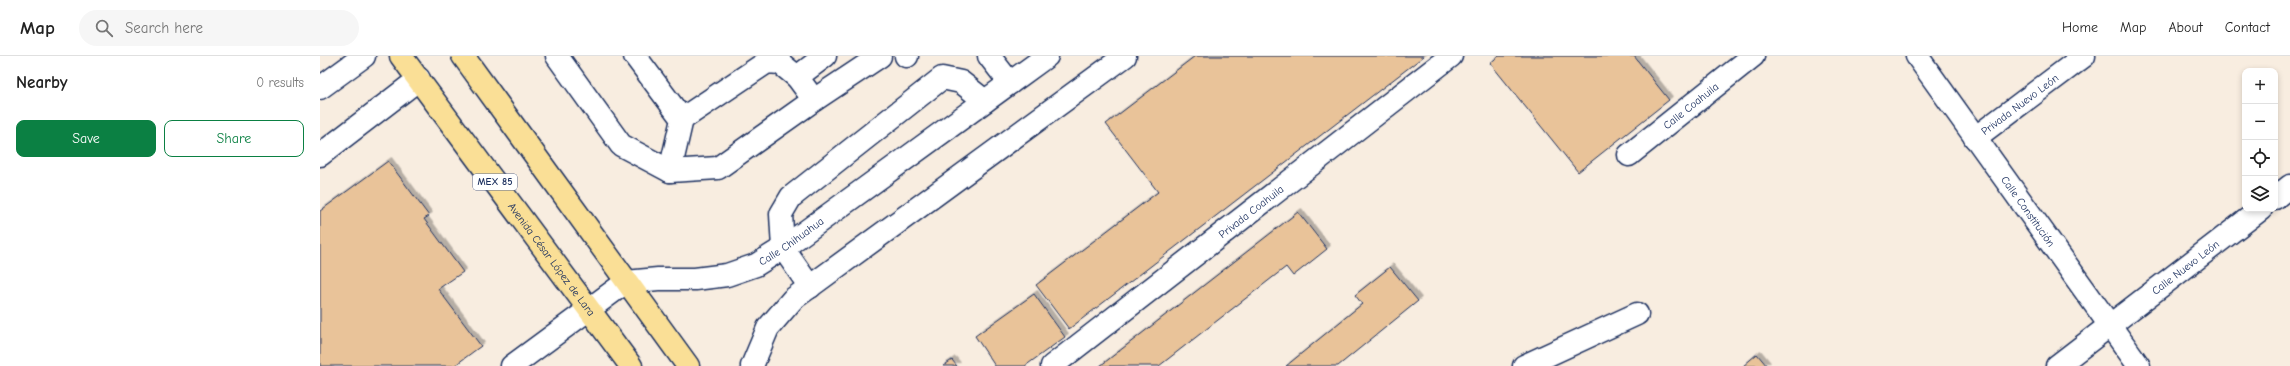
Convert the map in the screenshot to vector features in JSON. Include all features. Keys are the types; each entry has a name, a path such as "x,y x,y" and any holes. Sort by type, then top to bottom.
{"main road":[{"name":"Avenida César López de Lara","path":"401,56 631,366"},
{"path":"462,56 688,366"}],"street":[{"path":"320,88 364,56"},
{"path":"557,56 621,145 670,171 718,168 814,100 880,56"},
{"path":"635,56 682,119"},
{"path":"797,77 825,56"},
{"path":"989,56 1010,83"},
{"name":"Calle Chihuahua","path":"626,282 658,279 695,279 727,275 756,265 783,248 1047,56"},
{"path":"752,366 768,328 793,299 1125,56"},
{"name":"Privada Coahuila","path":"1052,366 1451,56"},
{"name":"Calle Coahuila","path":"1629,155 1753,56"},
{"name":"Calle Constitución","path":"1917,56 2139,366"},
{"name":"Privada Nuevo León","path":"1975,138 2084,56"},
{"path":"670,171 682,119 767,62 780,63 797,77 814,100"},
{"path":"810,287 783,248 782,214 791,196 942,78 961,82 985,101"},
{"path":"320,155 419,80"},
{"path":"2278,196 2290,186"},
{"name":"Calle Nuevo León","path":"2110,326 2257,212"},
{"path":"512,366 626,282"},
{"path":"1524,366 1637,314"},
{"path":"2057,366 2110,326"}],"building":[{"path":"1195,56 1424,56 1069,329 1036,285 1158,192 1106,124"},
{"path":"1499,56 1634,56 1669,100 1578,172 1490,63"},
{"path":"388,161 429,216 424,219 463,272 438,289 481,346 454,366 320,366 320,211"},
{"path":"1298,212 1327,249 1293,276 1286,267 1159,366 1100,366"},
{"path":"1390,267 1418,301 1338,366 1286,366 1362,304 1355,295"},
{"path":"1034,294 1065,337 1025,366 995,366 975,336"},
{"path":"1757,354 1767,366 1743,366"},
{"path":"952,360 957,366 943,366"}]}
